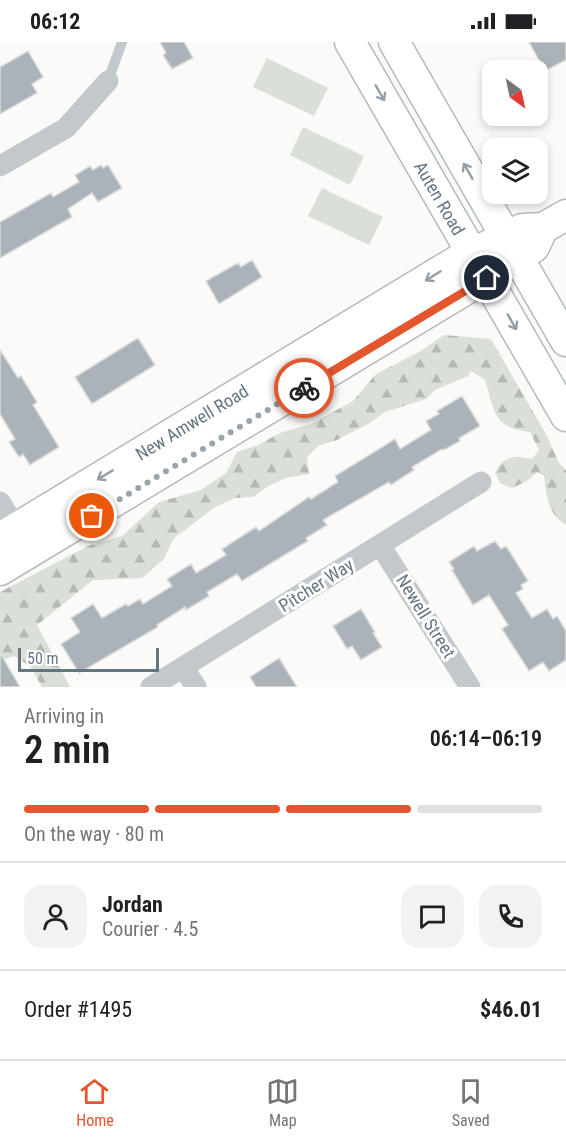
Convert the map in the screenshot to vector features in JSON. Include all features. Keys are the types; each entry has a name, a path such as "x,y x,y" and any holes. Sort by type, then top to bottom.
{"street":[{"name":"Auten Road","path":"350,42 566,416"},
{"name":"Auten Road","path":"394,42 566,341"},
{"path":"0,166 66,128 108,81"},
{"name":"New Amwell Road","path":"16,540 487,278 512,248 522,229 554,221"},
{"name":"New Amwell Road","path":"0,570 16,540 472,253 512,248"},
{"name":"Pitcher Way","path":"151,687 481,482"},
{"path":"0,502 16,540"},
{"name":"Newell Street","path":"380,545 470,687"},
{"path":"183,667 196,687"}],"lane":[{"path":"108,81 122,42"}],"green space":[{"path":"267,58 328,88 314,116 253,87"},
{"path":"303,127 364,156 350,185 290,155"},
{"path":"322,188 383,217 369,245 308,216"},
{"path":"444,335 491,339 547,436 559,463 566,470 566,525 551,510 544,476 537,472 527,481 512,488 500,483 495,472 502,462 515,457 532,459 539,450 530,432 518,430 502,422 494,409 485,380 471,371 468,376 435,390 426,399 385,412 337,440 318,446 307,457 309,474 286,478 268,486 253,497 235,498 215,507 173,539 164,559 142,578 93,580 37,625 70,687 42,687 30,666 14,656 0,661 0,592 88,546 122,536 159,502 201,490 226,473 237,452 258,445 280,433 311,424 353,401 376,374 419,352"}],"building":[{"path":"160,42 184,42 193,58 172,69 163,55 166,53"},
{"path":"529,42 566,42 566,60 548,69 548,60 539,60"},
{"path":"28,51 43,77 32,84 37,93 0,114 0,67"},
{"path":"101,165 103,168 108,165 122,188 98,202 92,193 68,209 72,217 0,258 0,222 51,193 53,197 79,182 75,175 90,166 93,170"},
{"path":"252,260 262,277 219,304 206,281 238,263 241,267"},
{"path":"138,338 155,365 92,404 75,377"},
{"path":"0,350 18,378 21,376 37,402 33,405 59,447 30,465 23,454 19,457 9,442 15,439 0,414"},
{"path":"462,396 480,426 459,438 460,441 412,467 414,470 391,485 389,482 323,520 327,525 306,538 308,541 242,581 237,574 207,592 209,596 186,610 185,607 157,625 158,627 79,673 61,644 80,632 71,618 93,604 102,618 140,599 143,604 172,586 167,579 191,564 196,573 226,555 222,549 256,527 259,531 309,497 311,499 338,482 335,476 395,439 400,449 431,430 426,421 439,414 437,411"},
{"path":"495,541 501,549 506,546 528,581 521,585 523,589 516,593 532,618 547,609 553,619 557,616 566,631 566,660 549,671 543,662 529,671 502,629 508,625 489,595 473,605 452,570 454,569 449,562 474,546 477,551"},
{"path":"361,609 382,647 361,660 352,646 347,649 333,626"},
{"path":"0,653 20,687 0,687"},
{"path":"279,658 297,687 256,687 250,677"}],"way so far":[{"path":"92,516 304,388"}],"route":[{"path":"304,388 487,278"}]}
